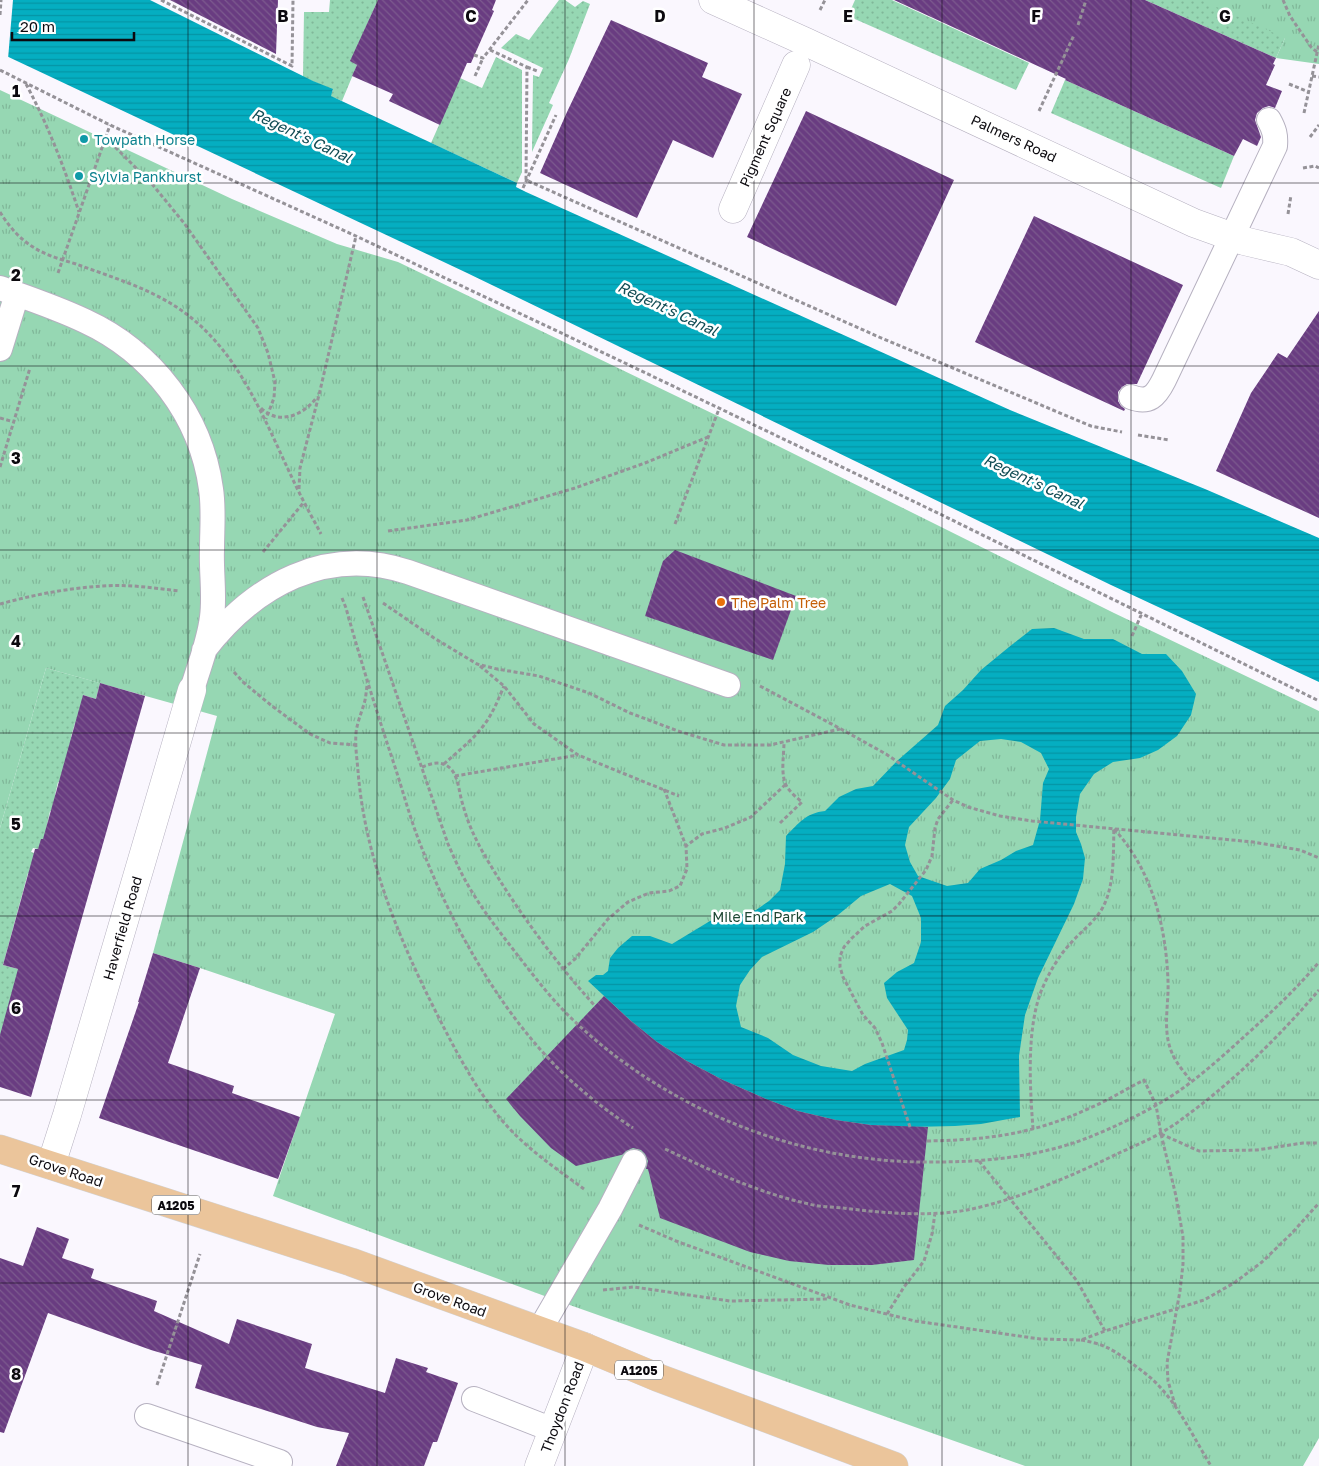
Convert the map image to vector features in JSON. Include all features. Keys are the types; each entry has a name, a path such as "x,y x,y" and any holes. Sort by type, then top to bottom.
{"main road":[{"name":"Grove Road","path":"0,1149 352,1262 894,1466"}],"street":[{"name":"Palmers Road","path":"713,0 1194,223 1231,236 1291,252 1319,265"},
{"name":"Pigment Square","path":"733,209 796,65"},
{"name":"Haverfield Road","path":"51,1165 68,1115 192,690"},
{"name":"Thoydon Road","path":"539,1466 584,1348"}],"lane":[{"path":"1131,397 1146,400 1158,391 1275,146 1276,137 1269,120"},
{"path":"0,349 8,292 85,321 109,334 152,368 169,387 187,414 197,436 205,462 211,488 213,516 212,616 209,634 192,690"},
{"path":"204,650 218,631 237,613 277,585 312,570 347,562 363,562 408,572 728,685"},
{"path":"539,1331 610,1209 634,1162"},
{"path":"474,1399 553,1430"},
{"path":"147,1416 280,1462 279,1466"}],"path":[{"path":"0,15 1,0"},
{"path":"161,0 292,66 293,0"},
{"path":"475,76 483,58 528,0"},
{"path":"1078,26 1086,0"},
{"path":"1283,0 1290,16 1311,47 1317,52"},
{"path":"1036,119 1074,35"},
{"path":"1315,63 1319,44"},
{"path":"490,50 537,71"},
{"path":"474,55 483,58"},
{"path":"526,180 527,68"},
{"path":"0,70 110,125 356,236 942,515 1319,701"},
{"path":"1312,76 1319,77"},
{"path":"25,83 50,132 79,212"},
{"path":"1289,84 1309,92"},
{"path":"523,188 556,115"},
{"path":"59,270 110,125"},
{"path":"106,138 152,184 184,223 258,328 268,353 275,382 274,398 265,420"},
{"path":"1301,168 1315,166 1319,168"},
{"path":"526,180 879,337 1091,426 1126,433"},
{"path":"0,212 8,225 31,246 63,260 146,290 176,306 206,330 222,348 238,371 256,402 304,502 323,536"},
{"path":"298,489 300,468 356,236"},
{"path":"256,402 268,413 286,417 300,414 319,395"},
{"path":"675,524 719,409"},
{"path":"0,418 14,422 0,467"},
{"path":"1134,434 1170,440"},
{"path":"384,531 476,518 575,488 645,463 708,437"},
{"path":"0,452 6,447"},
{"path":"275,538 304,502"},
{"path":"0,604 45,593 103,586 134,586 183,591"},
{"path":"360,589 448,844 463,876 480,905 546,991 567,1014 599,1043 633,1069 673,1094 755,1132 807,1148 845,1156 914,1163 998,1160 1081,1140 1156,1105 1174,1094 1226,1054 1276,1008 1319,962"},
{"path":"339,592 346,608 368,685 422,848 451,913 471,951 516,1021 556,1066 583,1092 635,1129"},
{"path":"382,602 434,638 477,664 504,686 534,724 578,754 679,796"},
{"path":"1132,636 1142,613"},
{"path":"477,664 539,676 589,693 630,713 670,728 724,745 770,745 841,729"},
{"path":"233,671 264,700 310,734 330,743 356,745"},
{"path":"728,685 751,684 764,687 886,754 952,800 968,808 1000,816 1032,820 1253,842 1300,850 1319,858"},
{"path":"368,685 365,703 359,718 356,745 363,812 374,860 388,904 429,997 459,1057 490,1104 514,1134 530,1150 610,1209 634,1222 676,1241 850,1306 915,1321 1040,1339 1081,1340 1102,1344 1141,1370 1160,1387 1176,1408 1211,1466"},
{"path":"444,764 484,726 495,708 504,686"},
{"path":"780,824 802,802 788,788 784,779 784,742"},
{"path":"455,776 578,754"},
{"path":"422,767 432,763 439,763 451,769 455,776 463,807 474,837 490,865 551,956 595,1006"},
{"path":"686,846 702,834 725,828 751,817 786,784"},
{"path":"562,969 575,959 608,920 628,902 649,893 669,891 680,886 687,869 686,846 664,790"},
{"path":"910,1127 882,1043 875,1028 863,1015 843,977 840,967 840,956 844,947 864,926 892,911 900,904 926,870 932,856 935,828 938,819 952,800"},
{"path":"1114,828 1126,842 1148,880 1160,917 1168,981 1166,1037 1172,1055 1191,1081"},
{"path":"1033,1130 1032,1046 1035,1018 1042,990 1056,963 1070,944 1090,926 1103,907 1110,888 1114,828"},
{"path":"664,1148 711,1171 763,1191 810,1205 868,1211 935,1213 967,1210 1009,1198 1078,1172 1161,1134 1182,1120 1232,1080 1263,1051 1319,990"},
{"path":"927,1141 968,1140 1033,1130 1092,1108 1144,1080 1156,1105 1183,1237 1180,1291 1167,1363 1168,1381 1176,1408"},
{"path":"1161,1134 1199,1152 1257,1150 1319,1142"},
{"path":"979,1161 1077,1281 1105,1331"},
{"path":"1081,1340 1204,1300 1234,1283 1262,1262 1319,1203"},
{"path":"887,1314 924,1260 932,1234 935,1213"},
{"path":"147,1416 200,1254"},
{"path":"565,1286 580,1290 634,1287 730,1302 810,1298 832,1299"}],"green space":[{"path":"330,0 378,0 351,61 357,65 342,101 330,96 333,90 303,77 304,12 329,12"},
{"path":"559,0 565,0 575,7 583,1 590,4 569,59 549,103 553,105 532,152 533,75 539,77 543,68 501,48 516,34 529,40"},
{"path":"855,0 892,0 1029,63 1016,90 848,16"},
{"path":"1145,0 1300,0 1276,58"},
{"path":"1201,0 1319,0 1319,64 1276,58 1285,38"},
{"path":"496,57 522,70 522,172 517,183 431,143 460,78 482,88"},
{"path":"1065,80 1234,156 1221,188 1051,113"},
{"name":"Mile End Park","path":"0,90 232,199 337,244 398,262 726,420 1114,613 1319,711 1319,1438 1303,1466 1025,1466 550,1298 273,1196 335,1014 153,953 217,716 46,668 0,828"},
{"path":"46,668 100,683 96,699 83,695 88,727 75,723 71,737 83,741 71,785 58,782 55,795 67,798 63,815 50,811 47,825 59,828 38,849 33,848 31,852 50,858 34,874 28,873 3,965 18,969 20,1019 51,1028 44,1050 0,1037 0,828"}],"water":[{"name":"Regent's Canal","path":"0,0 150,0 313,81 333,89 331,96 517,183 516,187 526,192 1010,410 1205,489 1319,538 1319,682 1111,585 465,272 0,53"},
{"path":"1054,628 1084,639 1113,639 1142,654 1166,654 1182,671 1196,694 1191,715 1177,736 1158,750 1140,758 1113,762 1094,774 1080,794 1076,817 1076,832 1085,858 1083,879 1074,904 1038,978 1025,1015 1019,1056 1020,1117 981,1124 910,1127 871,1125 836,1120 798,1111 723,1080 687,1061 657,1042 588,981 596,975 603,975 608,971 610,958 632,936 650,936 672,944 710,921 756,910 769,901 780,890 785,864 786,836 803,819 825,811 839,797 856,789 873,786 897,761 938,725 945,706 981,670 1032,629","holes":["1001,739 1021,742 1041,753 1049,769 1043,783 1040,820 1033,845 1016,851 980,869 968,883 947,886 918,876 910,862 905,845 909,827 936,798 950,779 956,760 980,741","890,884 912,896 921,918 921,942 914,963 897,972 884,983 887,998 908,1030 904,1050 865,1064 852,1071 821,1066 793,1055 768,1038 741,1027 736,1006 740,985 762,957 813,932 861,896"]}],"pier":[{"path":"0,0 13,0 8,59 0,55"}],"building":[{"path":"170,0 278,0 276,54"},
{"path":"378,0 496,0 492,10 494,11 471,63 467,63 440,125 389,101 393,94 352,76 357,65 350,61"},
{"path":"894,0 1145,0 1276,58 1266,85 1282,91 1275,108 1269,106 1257,113 1255,120 1261,137 1257,146 1243,139 1234,156"},
{"path":"611,20 708,63 702,77 742,94 713,158 673,140 637,218 540,173"},
{"path":"806,111 954,180 896,306 747,237"},
{"path":"1034,216 1183,285 1137,384 1127,384 1118,392 1118,401 1125,409 1124,411 975,342"},
{"path":"1319,311 1319,518 1216,471 1251,393 1278,353 1287,358"},
{"name":"The Palm Tree","path":"675,550 796,596 773,660 645,616 663,561"},
{"path":"100,683 145,696 31,1097 0,1087 0,1035 18,969 3,965 35,849 38,849 41,839 43,839 83,695 96,699"},
{"path":"153,953 200,968 168,1063 234,1086 232,1093 300,1117 278,1179 99,1118 139,1002"},
{"path":"604,996 657,1042 723,1080 766,1099 798,1111 836,1120 871,1125 928,1127 914,1260 872,1265 829,1265 789,1261 750,1252 660,1218 648,1169 646,1169 648,1161 641,1150 633,1148 622,1155 576,1166 551,1148 506,1099"},
{"path":"37,1227 69,1239 62,1258 94,1269 91,1278 157,1301 154,1311 229,1344 237,1319 312,1344 305,1368 385,1393 396,1358 428,1368 426,1372 458,1383 437,1442 433,1442 424,1466 336,1466 349,1433 317,1427 195,1388 202,1365 151,1350 48,1313 4,1433 0,1432 0,1258 23,1266"}],"place":[{"name":"Towpath Horse","path":"84,139"},
{"name":"Sylvia Pankhurst","path":"79,176"},
{"name":"The Palm Tree","path":"721,602"}]}
